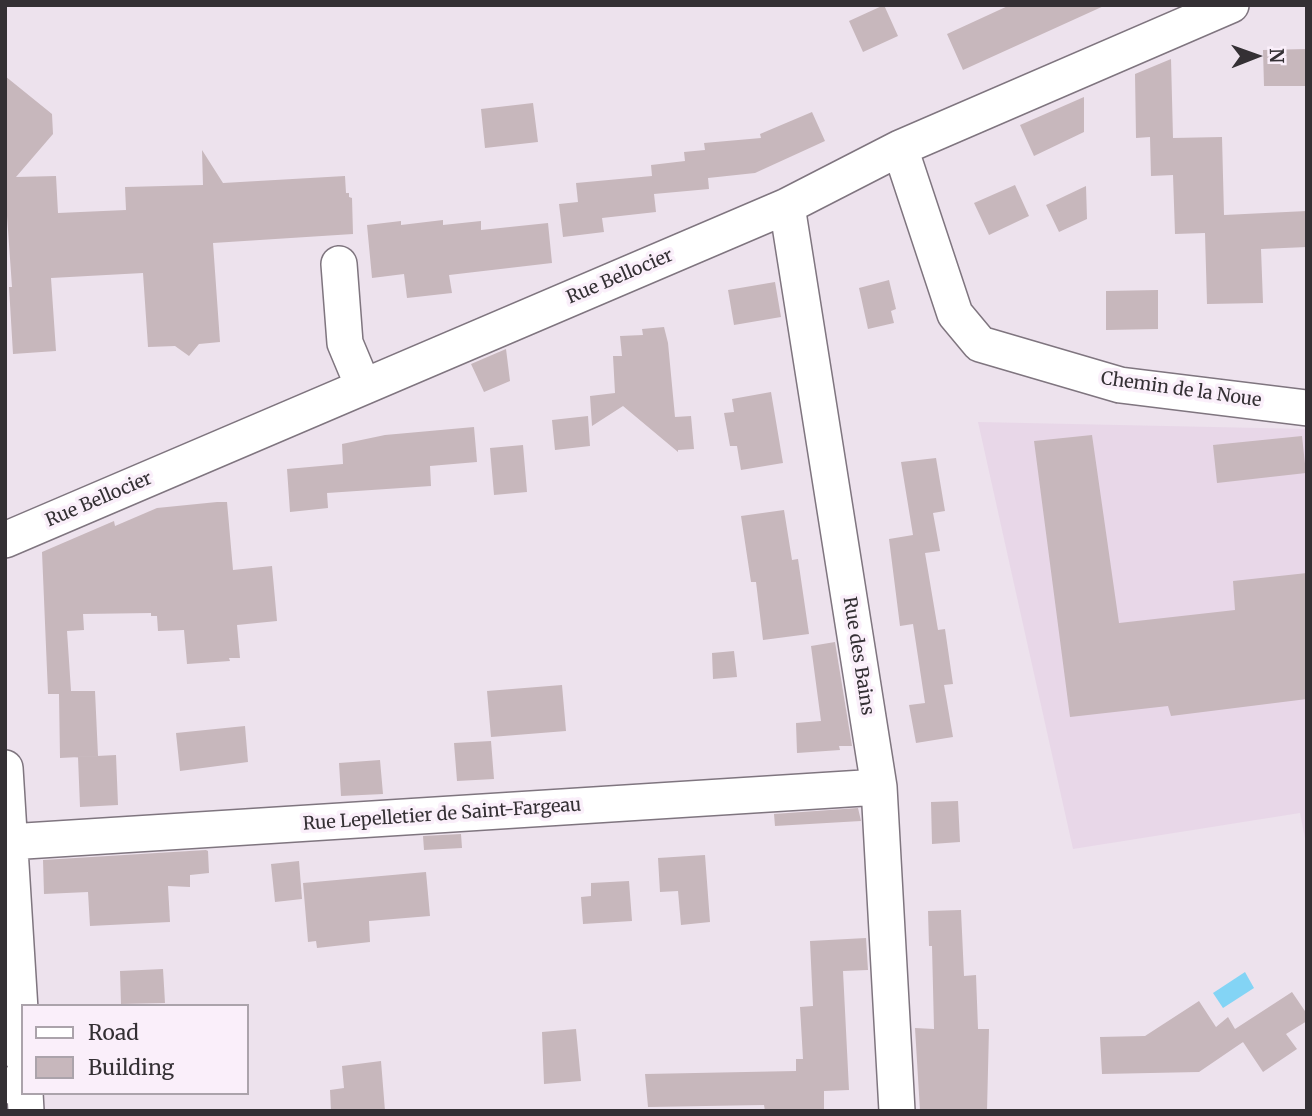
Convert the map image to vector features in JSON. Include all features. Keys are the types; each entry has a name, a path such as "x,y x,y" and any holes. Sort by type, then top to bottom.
{"street":[{"name":"Rue Bellocier","path":"5,540 787,206 900,148 1231,5"},
{"name":"Chemin de la Noue","path":"900,148 955,313 980,344 1120,385 1307,408"},
{"name":"Rue des Bains","path":"787,206 879,788 897,1111"},
{"path":"339,264 345,343 363,386"},
{"path":"5,768 7,844 21,1031"},
{"name":"Rue Lepelletier de Saint-Fargeau","path":"7,844 879,788"}],"shaded area":[{"path":"978,422 1307,429 1307,848 1300,813 1073,849"}],"water":[{"path":"1245,972 1254,988 1223,1008 1213,993"}],"building":[{"path":"884,5 898,36 863,52 849,21"},
{"path":"1010,5 1106,5 963,70 947,34"},
{"path":"1307,49 1307,86 1264,86 1263,50"},
{"path":"1171,59 1173,138 1222,137 1224,215 1307,211 1307,247 1261,249 1263,303 1207,304 1205,233 1175,234 1173,175 1151,176 1150,137 1136,138 1135,74"},
{"path":"5,76 52,114 53,134 16,177 56,176 58,213 126,210 125,187 203,185 202,150 223,183 345,176 346,193 352,198 353,234 213,243 220,342 199,344 189,356 175,346 148,347 143,273 51,278 56,351 13,354 9,287 12,287 5,216"},
{"path":"1084,97 1084,132 1034,156 1020,125"},
{"path":"533,103 538,142 485,148 481,109"},
{"path":"812,112 825,141 755,173 708,178 709,189 654,194 656,212 602,218 604,232 563,237 559,204 578,202 576,183 652,176 651,165 685,161 684,152 705,150 704,143 761,138 760,134"},
{"path":"1015,185 1029,216 989,235 974,203"},
{"path":"1086,186 1087,219 1059,232 1046,205"},
{"path":"443,220 443,225 481,221 481,230 548,223 552,263 449,275 452,293 407,298 404,274 372,278 367,225 401,221 401,225"},
{"path":"889,280 896,309 891,311 894,323 868,329 859,288"},
{"path":"775,282 781,317 734,325 728,290"},
{"path":"1158,290 1158,329 1106,330 1106,291"},
{"path":"664,327 675,417 691,416 694,449 678,452 623,406 592,426 590,396 615,393 613,356 622,356 620,336 643,335 642,329"},
{"path":"506,349 510,381 484,392 471,364"},
{"path":"771,392 783,463 741,470 737,446 730,446 724,413 734,412 732,399"},
{"path":"588,416 590,446 555,450 552,420"},
{"path":"474,427 477,462 430,466 431,486 327,493 328,508 290,512 287,469 343,464 342,444 385,435"},
{"path":"1092,435 1119,623 1235,610 1233,581 1307,573 1307,699 1171,716 1168,706 1070,717 1034,441"},
{"path":"1302,436 1306,473 1217,483 1213,445"},
{"path":"523,445 527,492 494,495 490,448"},
{"path":"936,458 945,511 933,513 940,551 925,553 938,630 945,629 953,684 944,685 953,737 916,743 909,705 925,703 913,624 900,626 889,539 913,535 901,462"},
{"path":"227,502 233,570 272,566 277,621 237,625 240,658 187,664 184,630 158,631 157,616 151,616 151,613 83,614 84,630 67,631 71,691 95,691 98,756 60,758 59,694 48,694 42,552 114,521 115,526 157,508"},
{"path":"784,510 792,560 798,559 809,634 763,640 756,582 751,582 741,516"},
{"path":"835,642 852,746 839,746 840,750 797,753 796,723 821,721 811,646"},
{"path":"734,651 737,677 713,679 712,653"},
{"path":"562,685 566,731 491,737 487,691"},
{"path":"245,726 248,762 180,771 176,733"},
{"path":"491,741 494,779 457,781 454,743"},
{"path":"116,755 118,805 80,807 78,757"},
{"path":"380,760 383,794 341,796 339,763"},
{"path":"958,801 960,842 932,844 931,802"},
{"path":"858,808 861,821 775,826 774,814"},
{"path":"461,834 462,848 424,850 423,836"},
{"path":"206,850 209,873 190,875 190,887 168,886 170,922 90,926 88,892 44,894 43,860"},
{"path":"705,855 710,922 681,925 678,891 660,892 658,858"},
{"path":"299,861 302,899 275,902 271,864"},
{"path":"426,872 430,916 369,921 370,942 317,948 316,941 308,942 303,883"},
{"path":"629,881 632,921 583,924 581,897 591,896 591,883"},
{"path":"961,910 964,976 976,975 978,1029 989,1029 987,1111 920,1111 915,1028 934,1029 932,946 929,946 928,911"},
{"path":"866,938 868,970 843,971 849,1090 824,1091 824,1111 765,1111 764,1105 648,1107 645,1074 796,1071 796,1059 803,1059 800,1007 813,1006 810,941"},
{"path":"163,969 165,1003 121,1004 120,971"},
{"path":"1292,992 1307,1014 1307,1021 1286,1034 1297,1049 1263,1072 1243,1042 1199,1072 1102,1074 1100,1037 1145,1036 1199,1001 1216,1027 1228,1017 1235,1029"},
{"path":"576,1029 581,1081 544,1084 542,1032"},
{"path":"381,1061 385,1111 331,1111 330,1090 344,1088 342,1066"}]}
